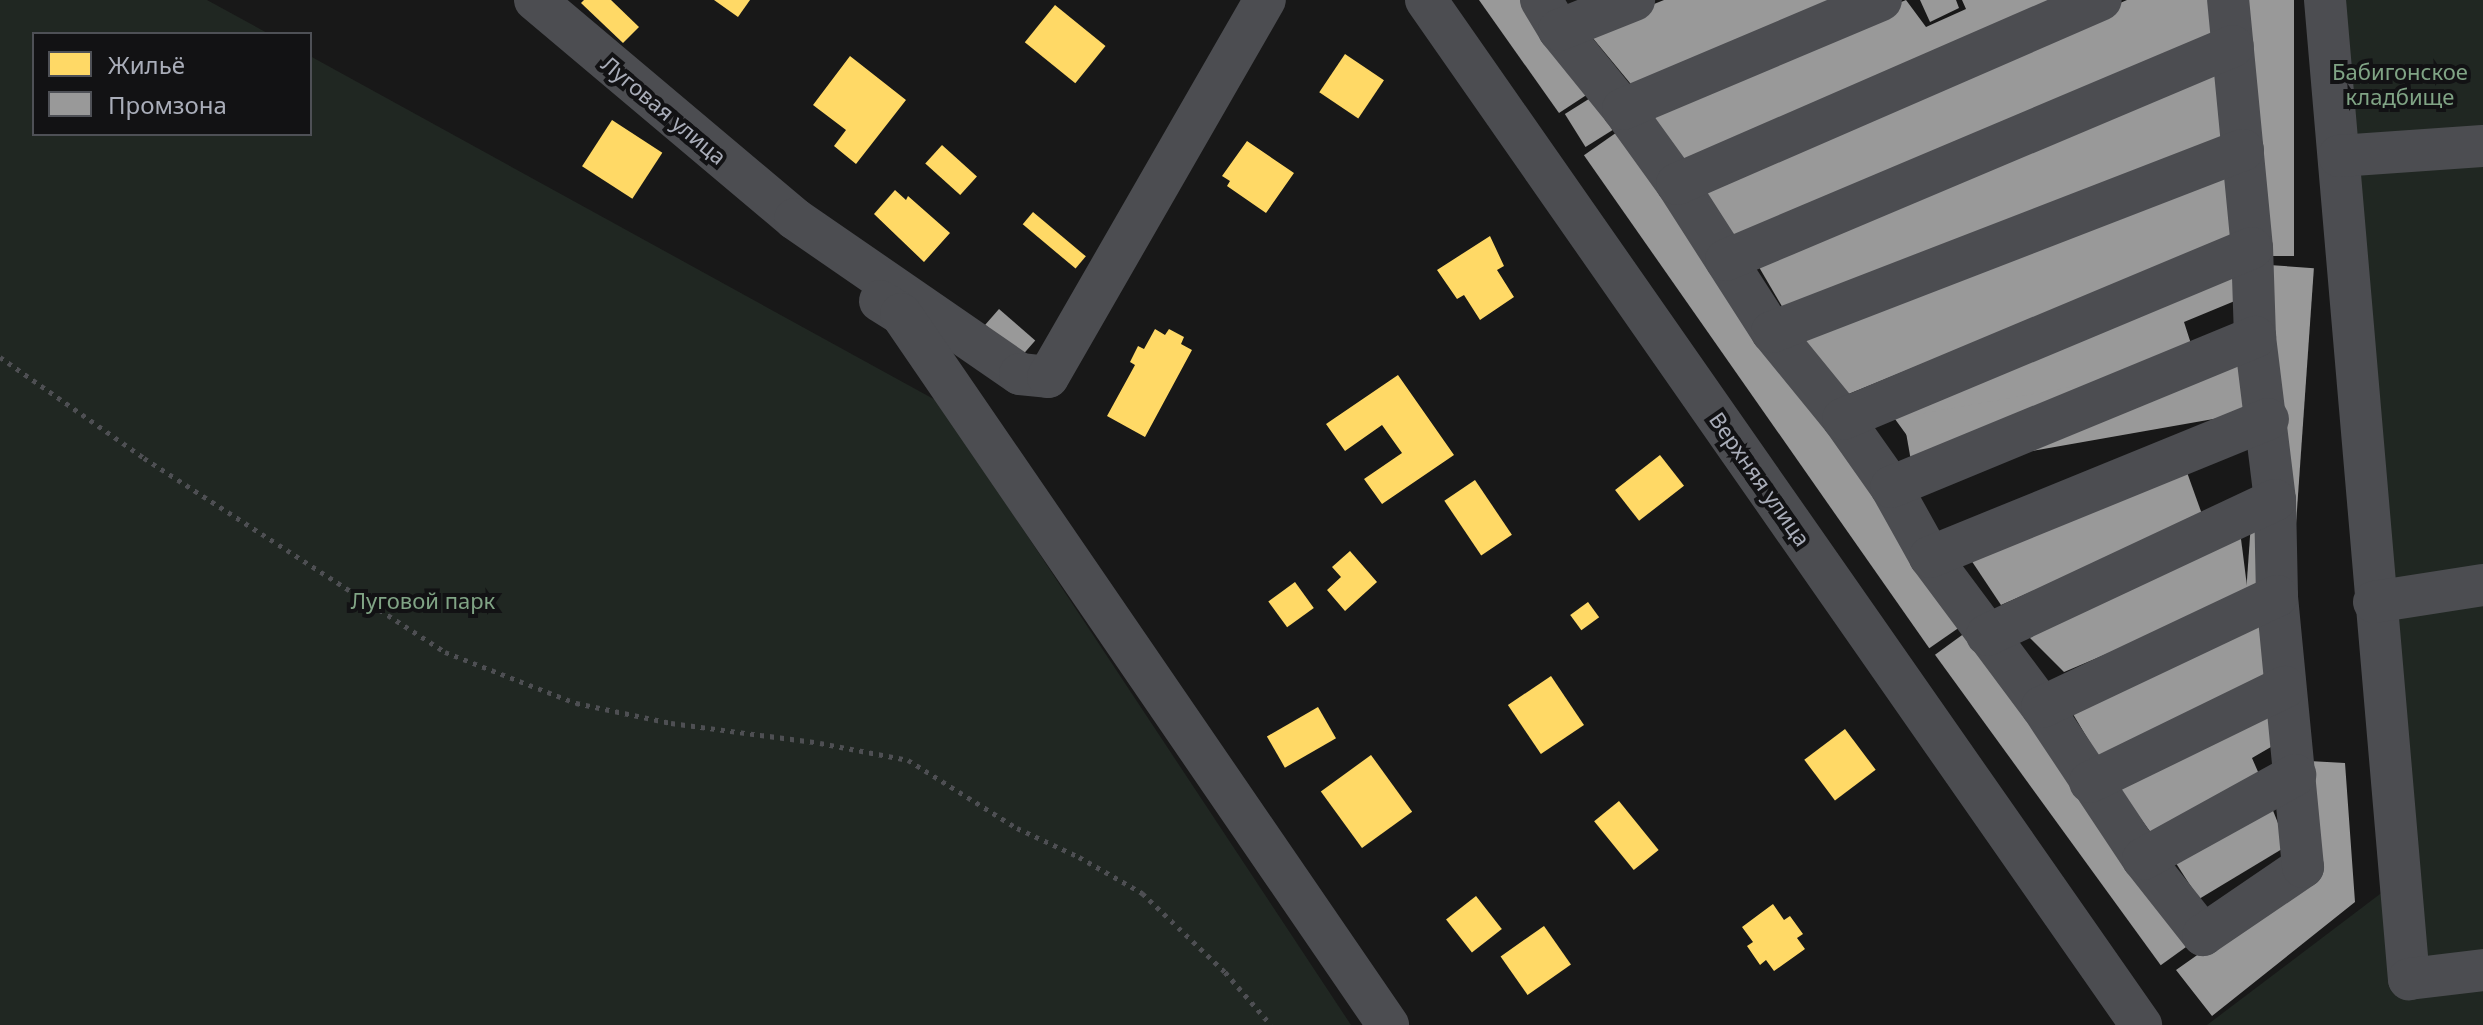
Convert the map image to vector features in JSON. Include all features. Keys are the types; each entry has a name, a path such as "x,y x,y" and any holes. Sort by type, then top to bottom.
{"street":[{"name":"Луговая улица","path":"535,0 795,219 1020,374 1048,377 1265,0"},
{"path":"1634,0 1550,15 1677,184 1772,332 1843,419 1891,487 1930,557 2042,707 2143,859 2203,935 2303,867 2277,596 2275,500 2268,419 2255,337 2252,248 2228,0"},
{"path":"1623,109 1881,0"},
{"path":"1677,184 2101,0"},
{"path":"2325,0 2374,602 2409,979 2483,970"},
{"name":"Верхняя улица","path":"1430,1 2141,1025"},
{"path":"1726,260 2233,46"},
{"path":"2339,156 2483,146"},
{"path":"1772,332 2243,150"},
{"path":"1843,419 2252,248"},
{"path":"839,249 868,294 901,314 1388,1025"},
{"path":"1891,487 2255,337"},
{"path":"1930,557 2268,419"},
{"path":"1987,635 2275,500"},
{"path":"2374,602 2483,585"},
{"path":"2042,707 2277,596"},
{"path":"2090,782 2285,687"},
{"path":"2143,859 2295,775"}],"path":[{"path":"0,357 144,458 445,652 576,703 671,723 834,745 908,760 1017,828 1079,857 1142,893 1225,972 1271,1025"}],"green space":[{"name":"Луговой парк","path":"0,0 207,0 265,32 32,32 32,136 312,136 312,57 939,402 1351,1025 0,1025"},
{"name":"Бабигонское кладбище","path":"2309,0 2483,0 2483,1025 2207,1025 2384,891"}],"building: Жильё":[{"path":"584,0 611,0 639,27 623,43 581,3"},
{"path":"714,0 750,0 738,17"},
{"path":"1055,5 1106,46 1075,83 1025,42"},
{"path":"1345,54 1384,80 1358,118 1319,92"},
{"path":"850,56 906,100 856,164 834,146 846,130 813,105"},
{"path":"612,120 662,153 632,199 582,166"},
{"path":"1247,141 1294,173 1266,213 1227,186 1230,181 1222,176"},
{"path":"942,145 977,176 960,195 925,164"},
{"path":"895,190 906,200 908,196 950,233 924,262 874,214"},
{"path":"1033,212 1086,256 1076,269 1023,224"},
{"path":"1490,236 1504,266 1497,270 1514,297 1480,320 1464,295 1457,299 1437,270"},
{"path":"1155,329 1165,335 1169,329 1184,337 1181,344 1192,350 1145,437 1107,416 1135,365 1130,362 1138,346 1144,349"},
{"path":"1398,375 1454,455 1382,504 1364,479 1402,453 1382,425 1345,451 1326,424"},
{"path":"1660,455 1684,486 1639,521 1615,490"},
{"path":"1475,480 1512,535 1481,555 1444,501"},
{"path":"1350,551 1377,582 1345,611 1327,590 1341,577 1332,567"},
{"path":"1295,582 1314,608 1287,627 1268,601"},
{"path":"1588,602 1599,617 1581,630 1570,615"},
{"path":"1551,676 1584,725 1541,754 1508,705"},
{"path":"1318,707 1336,738 1285,768 1267,736"},
{"path":"1845,729 1876,770 1835,800 1804,760"},
{"path":"1371,755 1412,812 1362,848 1321,791"},
{"path":"1619,801 1659,850 1634,870 1594,821"},
{"path":"1476,896 1502,929 1472,952 1446,919"},
{"path":"1773,904 1784,920 1790,916 1803,934 1797,938 1805,949 1774,971 1766,960 1760,965 1747,946 1753,942 1742,927"},
{"path":"1544,926 1571,965 1528,995 1501,956"}],"building: Промзона":[{"path":"1479,0 1529,0 1591,92 1559,113"},
{"path":"1664,0 1851,0 1635,89 1587,31"},
{"path":"1906,0 1926,27 1966,9 1962,0 2081,0 1683,170 1646,109"},
{"path":"1920,0 1956,0 1959,8 1930,22"},
{"path":"2127,0 2211,0 2219,44 1729,248 1695,185"},
{"path":"2247,0 2294,0 2294,256 2247,256"},
{"path":"2214,69 2224,142 1787,315 1756,262"},
{"path":"1592,97 1613,130 1586,147 1565,114"},
{"path":"1620,130 1965,623 1929,648 1584,155"},
{"path":"2226,173 2237,236 1846,395 1800,339"},
{"path":"2235,265 2242,298 2184,322 2193,350 1924,459 1887,408"},
{"path":"2269,265 2314,268 2280,746 2236,743"},
{"path":"999,309 1035,340 1021,356 985,325"},
{"path":"2242,357 2252,412 1913,472 1903,417"},
{"path":"2184,464 2203,517 2001,605 1965,551"},
{"path":"2240,531 2248,594 2064,672 2021,629"},
{"path":"2257,624 2271,679 2101,761 2070,709"},
{"path":"1969,630 2195,941 2161,965 1935,655"},
{"path":"2269,708 2283,740 2252,758 2262,781 2152,834 2115,784"},
{"path":"2309,761 2345,763 2355,902 2212,1016 2176,970 2315,872"},
{"path":"2270,803 2287,846 2199,899 2172,857"}]}
